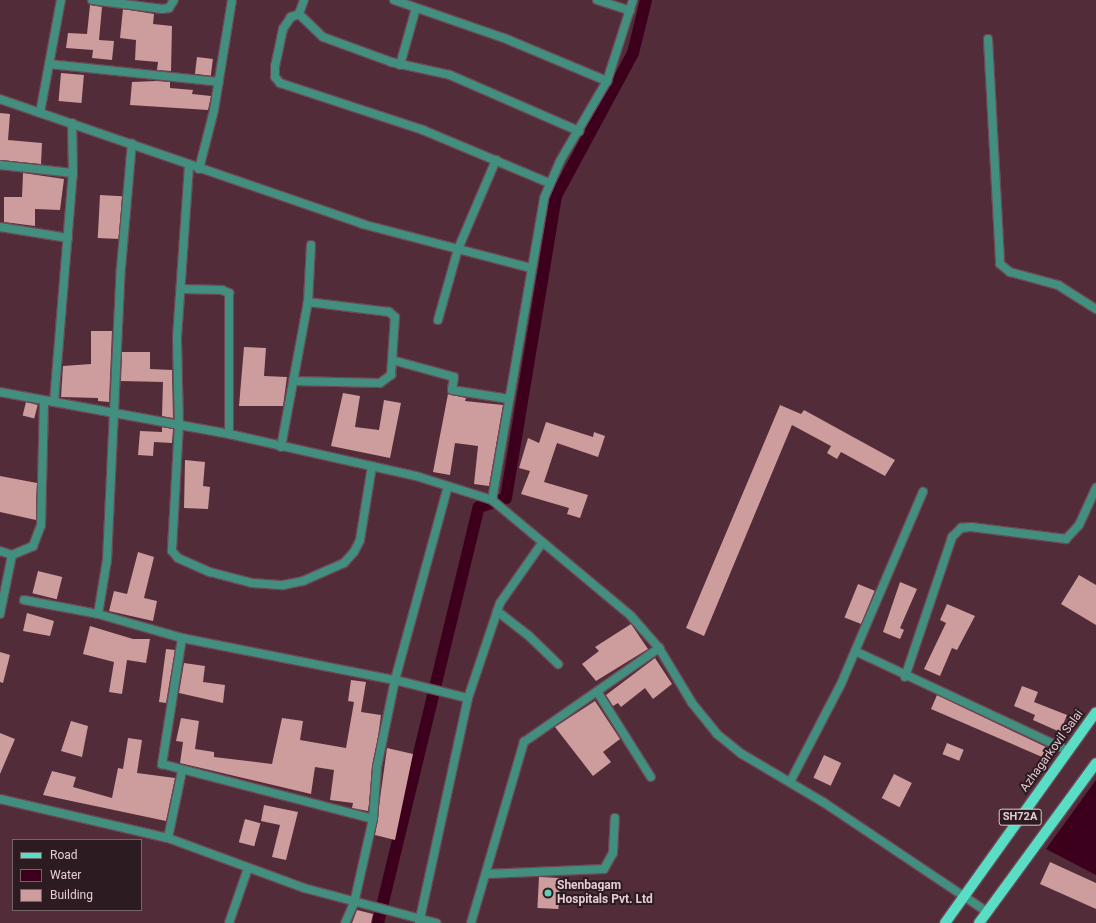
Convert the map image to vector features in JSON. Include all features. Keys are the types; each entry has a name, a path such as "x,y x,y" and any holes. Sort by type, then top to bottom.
{"main road":[{"name":"Azhagarkovil Salai","path":"945,923 1096,712"},
{"name":"SH72A","path":"978,923 1096,763"}],"street":[{"path":"40,113 61,0"},
{"path":"92,0 162,8 169,8 174,0"},
{"path":"199,168 219,82 232,0"},
{"path":"304,0 299,14 291,17 283,29 275,66 275,77 280,83 367,110 496,160 549,183"},
{"path":"394,0 504,38 607,81"},
{"path":"597,0 630,11"},
{"path":"494,502 509,399 531,268 549,183 607,81 633,0"},
{"path":"400,65 416,8"},
{"path":"299,14 323,37 400,65 450,75 579,131"},
{"path":"988,39 1000,264 1010,272 1058,285 1096,309"},
{"path":"49,64 219,82"},
{"path":"0,99 132,143 189,166 199,168 362,224 531,268"},
{"path":"54,402 73,173 72,123"},
{"path":"98,614 108,560 116,416 121,268 132,143"},
{"path":"438,320 458,249 496,160"},
{"path":"0,165 73,173"},
{"path":"189,166 182,289 177,339 179,424 172,551 178,558 210,572 252,583 283,585 303,581 344,563 360,540 372,466"},
{"path":"0,227 68,238"},
{"path":"281,447 308,302 311,245"},
{"path":"182,289 222,290 229,293 229,434"},
{"path":"293,381 380,384 391,375 397,325 395,317 389,312 308,302"},
{"path":"392,360 454,377 452,390 509,399"},
{"path":"0,392 116,416 179,424 229,434 281,447 372,466 448,486 494,502 542,544 612,598 659,648 692,703 717,734 742,754 790,782 986,911"},
{"path":"0,551 12,555 33,546 41,525 44,401"},
{"path":"346,923 354,903 373,819 377,767 395,680 448,486"},
{"path":"905,677 952,537 962,528 971,527 1066,539 1079,525 1096,488"},
{"path":"790,782 855,651 923,492"},
{"path":"420,922 468,698 497,612 507,591 542,544"},
{"path":"0,614 12,555"},
{"path":"24,600 98,614 182,638 443,690 468,698"},
{"path":"497,612 528,635 558,664"},
{"path":"182,638 161,754 162,764 182,772 373,819"},
{"path":"471,923 486,874 520,748 659,648"},
{"path":"855,651 905,677 1068,751"},
{"path":"598,693 651,777"},
{"path":"168,838 182,772"},
{"path":"0,799 168,838 248,868 354,903 420,922 436,923"},
{"path":"486,874 604,869 613,853 615,818"},
{"path":"229,923 248,868"}],"water":[{"path":"1096,780 1096,875 1046,849"}],"building":[{"path":"90,5 102,7 99,40 114,41 112,60 92,58 93,50 66,48 68,33 87,34"},
{"path":"123,9 154,14 153,24 172,26 171,71 157,70 158,62 135,60 136,40 120,38"},
{"path":"197,57 213,59 211,76 195,74"},
{"path":"61,73 84,75 81,103 59,101"},
{"path":"132,82 170,82 170,88 193,90 192,94 211,96 208,110 130,105"},
{"path":"0,113 10,114 8,140 42,143 41,164 0,160"},
{"path":"23,173 64,179 60,210 35,209 35,226 4,222 4,197 22,197"},
{"path":"100,195 122,196 120,239 98,238"},
{"path":"91,331 112,331 109,402 98,401 98,398 61,397 63,366 91,364"},
{"path":"244,347 266,348 264,376 287,377 283,406 239,406"},
{"path":"122,352 150,352 150,369 172,370 173,418 162,416 163,382 121,381"},
{"path":"343,393 360,396 355,427 379,430 384,400 401,403 390,458 331,446"},
{"path":"448,394 466,398 465,401 503,405 489,486 474,484 478,446 455,443 450,475 433,472"},
{"path":"26,402 38,405 34,418 23,416"},
{"path":"780,405 801,414 804,410 895,460 885,476 841,452 837,459 827,453 831,446 792,425 704,636 686,628"},
{"path":"546,422 593,437 594,432 605,436 598,457 557,443 544,482 588,495 580,518 567,514 569,508 521,494 530,471 519,468 528,438 539,443"},
{"path":"162,427 173,429 172,443 154,442 153,456 138,455 140,431 162,432"},
{"path":"185,460 205,462 203,486 210,487 208,509 184,508"},
{"path":"0,476 37,483 36,520 0,512"},
{"path":"138,552 154,557 144,598 157,601 153,621 109,611 114,591 127,594"},
{"path":"38,571 62,577 57,599 32,593"},
{"path":"1079,575 1096,585 1096,625 1061,604"},
{"path":"900,582 917,589 900,628 904,630 900,639 883,632"},
{"path":"858,584 875,591 861,624 845,617"},
{"path":"947,604 975,616 957,650 952,648 940,676 924,669 946,623 940,620"},
{"path":"27,613 54,621 50,636 23,631"},
{"path":"631,624 648,649 596,681 582,664 599,651 595,647"},
{"path":"90,626 133,639 150,639 146,663 127,660 122,694 109,692 114,662 83,654"},
{"path":"166,649 175,650 166,703 159,702"},
{"path":"0,652 10,655 3,683 0,682"},
{"path":"655,658 672,684 653,699 645,688 621,707 618,703 613,706 606,695"},
{"path":"184,663 205,666 203,682 225,685 223,703 179,693"},
{"path":"351,680 366,682 361,712 381,715 368,811 352,808 353,803 330,800 334,770 315,767 311,794 180,763 183,742 176,741 181,718 199,721 195,749 214,752 214,757 272,764 282,718 303,721 300,740 346,748 354,702 348,701"},
{"path":"1022,686 1038,692 1034,702 1067,715 1060,732 1033,720 1035,715 1014,706"},
{"path":"937,695 1046,747 1042,757 931,709"},
{"path":"595,701 620,739 603,752 611,762 593,776 555,727"},
{"path":"71,721 88,726 82,757 61,751"},
{"path":"0,733 15,739 0,774"},
{"path":"128,738 142,740 137,773 175,778 166,821 43,795 52,771 76,777 73,787 112,798 118,768 123,769"},
{"path":"947,743 964,750 959,761 943,754"},
{"path":"387,748 413,754 395,840 375,835"},
{"path":"824,755 841,763 831,786 813,778"},
{"path":"894,774 912,783 900,807 882,798"},
{"path":"264,805 298,812 286,860 272,857 280,825 261,821"},
{"path":"245,819 260,823 254,846 239,842"},
{"path":"1050,862 1096,883 1096,909 1040,884"},
{"path":"539,877 560,878 558,909 537,908"},
{"path":"357,910 373,914 371,923 352,923"}],"waterway":[{"path":"378,923 479,507 506,498 556,196 633,53 646,0"}],"place":[{"name":"Shenbagam Hospitals Pvt. Ltd","path":"548,893"}]}
